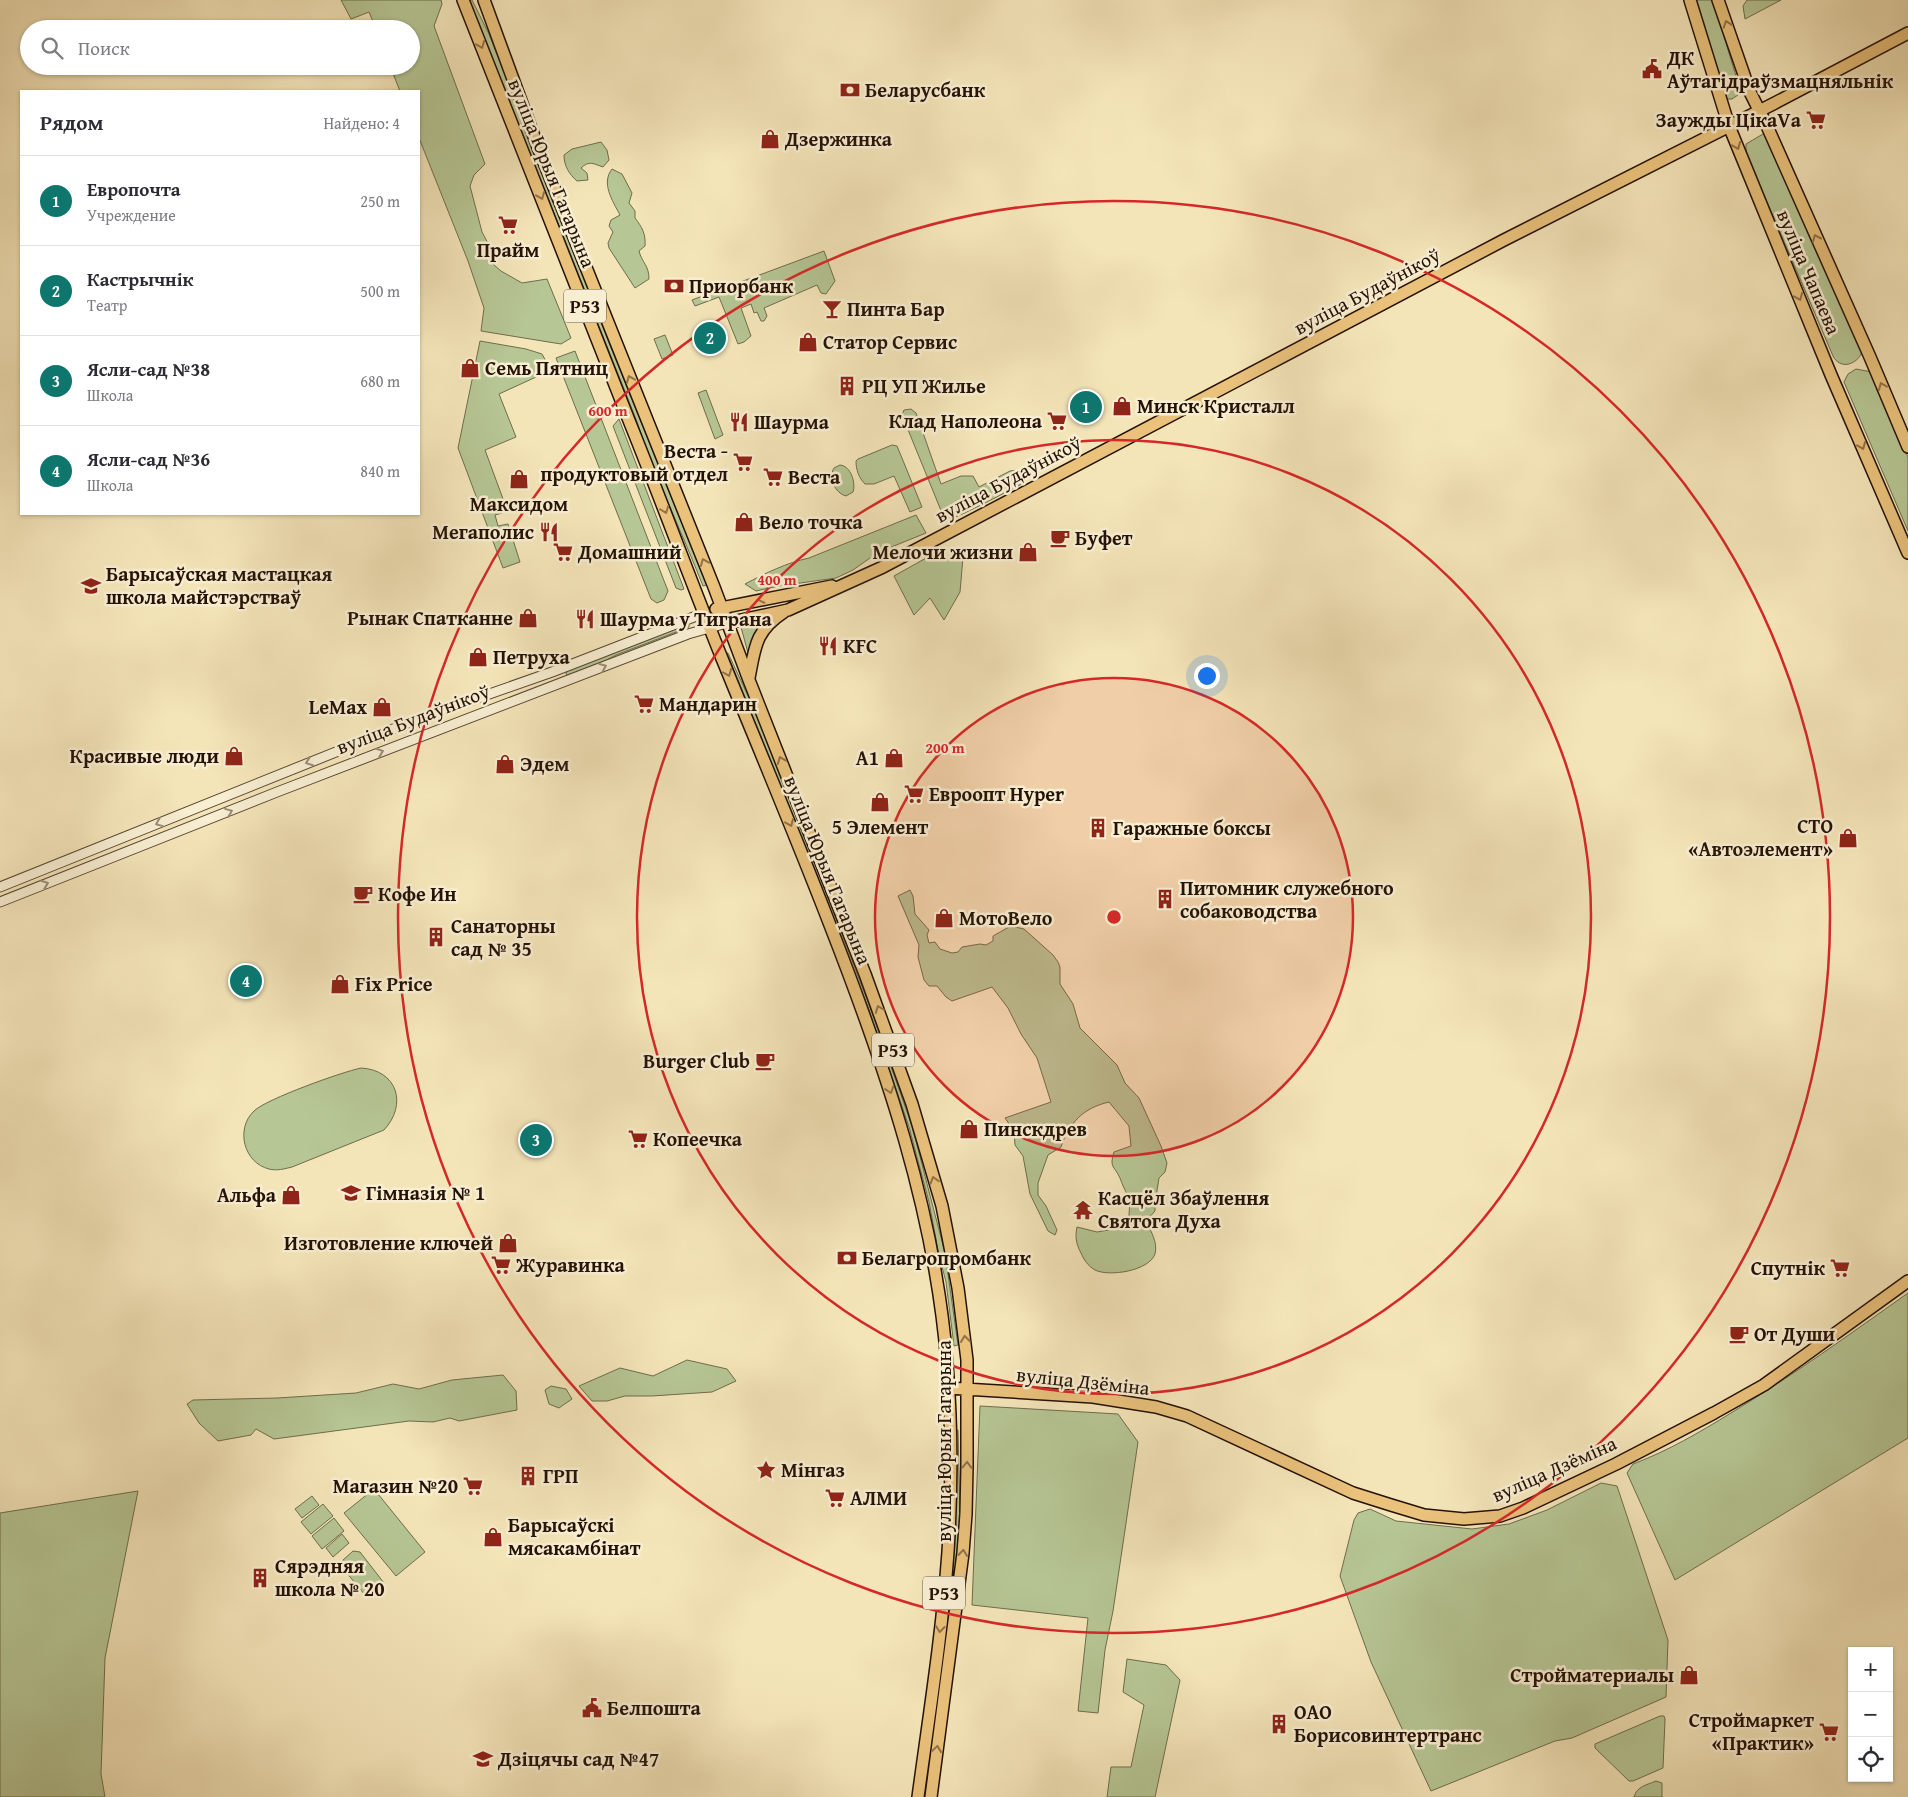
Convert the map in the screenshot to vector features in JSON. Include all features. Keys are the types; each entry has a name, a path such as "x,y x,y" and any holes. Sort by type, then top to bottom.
{"main road":[{"name":"вуліца Юрыя Гагарына","path":"463,0 704,613 842,954 876,1047 914,1170 932,1255 943,1330 948,1388 951,1469 948,1550 943,1608 918,1797"},
{"name":"вуліца Юрыя Гагарына","path":"484,0 539,150 866,974 912,1104 942,1206 951,1248 967,1360 966,1514 955,1616 931,1797"},
{"name":"вуліца Чапаева","path":"1690,0 1729,126 1831,375 1908,553"},
{"name":"вуліца Чапаева","path":"1718,0 1758,111 1870,357 1908,447"},
{"name":"вуліца Будаўнікоў","path":"727,623 788,610 883,567 1504,240 1729,126 1908,32"},
{"name":"вуліца Будаўнікоў","path":"704,613 812,589 844,585"},
{"path":"749,680 757,638 773,619 788,610"},
{"name":"вуліца Дзёміна","path":"948,1388 1093,1397 1156,1407 1187,1416 1353,1493 1424,1515 1464,1519 1500,1516 1523,1508 1616,1464 1764,1385 1908,1281"}],"street":[{"name":"вуліца Будаўнікоў","path":"0,887 418,719 704,613"},
{"name":"вуліца Будаўнікоў","path":"0,902 546,688 688,634 727,623"},
{"path":"538,676 546,688"},
{"path":"418,719 425,735"},
{"path":"203,805 209,820"}],"green space":[{"path":"341,0 441,0 442,4 434,26 485,164 474,175 470,186 482,232 490,247 494,265 522,283 547,279 571,338 561,344 481,331 484,308 468,261 420,141 420,90 400,90 394,75 420,75 420,20 372,20 369,12 351,19"},
{"path":"469,0 472,0 489,34 609,343 707,585 703,586 660,483"},
{"path":"1694,0 1713,0 1739,86 1738,95 1732,99 1725,99"},
{"path":"1747,0 1781,0 1745,19 1743,6"},
{"path":"1763,134 1767,136 1862,352 1852,363 1840,363 1833,356 1746,153 1746,144"},
{"path":"601,142 607,150 609,160 603,167 592,163 587,164 581,168 587,173 588,180 577,181 567,170 564,155 572,149"},
{"path":"612,169 622,174 632,193 629,203 635,211 635,218 642,228 645,238 645,246 639,251 648,270 649,279 635,288 609,248 608,243 613,232 609,226 611,220 620,215 609,192 607,180"},
{"path":"824,251 835,281 826,294 821,293 817,285 764,308 767,316 764,321 761,321 757,312 754,313 751,304 741,308 751,336 744,342 738,344 719,297 695,306 692,300"},
{"path":"665,335 673,355 662,359 654,339"},
{"path":"480,341 526,349 542,354 548,365 547,372 499,394 516,437 485,450 506,507 501,508 502,513 495,515 498,526 508,524 520,562 503,568 458,448"},
{"path":"575,351 668,591 664,600 657,603 651,599 556,358"},
{"path":"1856,369 1872,372 1908,457 1908,531 1844,382 1848,374"},
{"path":"706,390 723,435 715,439 698,393"},
{"path":"911,409 916,413 941,484 961,476 973,476 979,487 1010,471 1020,470 1026,479 1024,483 956,517 949,518 942,513 902,415 904,410"},
{"path":"619,419 684,589 676,588 613,426"},
{"path":"892,445 897,446 922,507 910,512 894,476 874,484 865,484 857,471 856,461 858,459"},
{"path":"840,465 847,468 853,480 853,492 846,496 839,492 832,480 834,468"},
{"path":"916,515 926,533 889,548 836,578 756,591 745,584 768,572 809,558"},
{"path":"935,553 938,556 952,559 963,557 960,592 944,620 930,598 914,615 894,576"},
{"path":"765,620 750,653 748,653 741,627"},
{"path":"686,624 689,627 568,676 566,674 567,670"},
{"path":"727,653 764,730 869,1005 912,1126 945,1253 958,1345 954,1346 946,1282 929,1202 909,1127 868,1007"},
{"path":"910,890 913,896 915,914 929,930 927,935 929,943 935,942 940,949 952,953 958,952 962,947 986,945 993,941 993,936 1009,927 1015,927 1024,929 1053,955 1058,962 1060,967 1060,984 1073,1004 1080,1028 1117,1065 1125,1083 1139,1098 1167,1163 1165,1172 1159,1178 1155,1211 1146,1221 1154,1237 1156,1250 1151,1260 1145,1265 1128,1271 1101,1272 1086,1263 1077,1243 1077,1227 1097,1232 1114,1229 1129,1216 1129,1198 1112,1161 1114,1152 1131,1146 1129,1126 1109,1102 1092,1108 1078,1118 1068,1131 1061,1147 1048,1155 1038,1183 1038,1195 1046,1206 1057,1230 1055,1235 1048,1231 1030,1194 1023,1156 1015,1145 1014,1131 1005,1118 1051,1102 1037,1058 1021,1034 1008,1008 992,987 952,1001 937,986 929,986 924,980 918,957 919,945 898,896"},
{"path":"361,1068 373,1070 383,1075 395,1090 397,1099 396,1110 384,1130 292,1167 278,1170 269,1169 260,1166 253,1160 248,1153 244,1136 248,1118 254,1111 288,1093"},
{"path":"1908,1293 1908,1438 1675,1580 1627,1473 1633,1464 1684,1441 1754,1399"},
{"path":"687,1360 727,1369 736,1381 712,1392 625,1396 607,1401 592,1401 579,1386 620,1368 653,1376"},
{"path":"503,1375 516,1391 517,1410 459,1421 450,1418 433,1422 409,1421 274,1439 256,1429 251,1435 218,1441 199,1423 187,1404 193,1400 277,1398 356,1393 393,1384 419,1389 452,1380"},
{"path":"551,1386 566,1389 572,1399 559,1408 549,1404 545,1390"},
{"path":"980,1406 1118,1414 1138,1442 1113,1611 1105,1650 1098,1713 1078,1711 1088,1618 972,1605"},
{"path":"955,1430 958,1430 960,1518 956,1564 924,1797 922,1797 950,1590 955,1518"},
{"path":"1601,1483 1617,1486 1668,1640 1666,1697 1572,1738 1555,1741 1431,1791 1371,1662 1340,1576 1354,1520 1358,1513 1370,1509 1396,1521 1472,1529 1509,1524 1547,1510"},
{"path":"374,1489 425,1552 396,1576 344,1513"},
{"path":"138,1491 105,1658 101,1774 105,1797 0,1797 0,1513"},
{"path":"312,1496 319,1505 302,1518 295,1509"},
{"path":"323,1504 333,1516 311,1534 301,1522"},
{"path":"334,1518 344,1531 322,1549 312,1536"},
{"path":"342,1534 349,1543 333,1557 326,1548"},
{"path":"353,1551 360,1552 384,1583 383,1590 372,1598 365,1595 341,1566 343,1560"},
{"path":"1127,1659 1166,1665 1180,1680 1155,1797 1107,1797 1111,1767 1131,1767 1144,1705 1123,1692"},
{"path":"1660,1716 1664,1716 1665,1719 1663,1768 1629,1781 1595,1748 1595,1744"},
{"path":"1656,1781 1662,1783 1662,1797 1634,1797 1637,1790"}],"place":[{"name":"ДК Аўтагідраўзмацняльнік","path":"1652,69"},
{"name":"Беларусбанк","path":"850,90"},
{"name":"Заужды ЦікаVа","path":"1816,120"},
{"name":"Дзержинка","path":"770,139"},
{"name":"Прайм","path":"508,225"},
{"name":"Приорбанк","path":"674,286"},
{"name":"Пинта Бар","path":"832,309"},
{"name":"Кастрычнік","path":"710,338"},
{"name":"Статор Сервис","path":"808,342"},
{"name":"Семь Пятниц","path":"470,368"},
{"name":"РЦ УП Жилье","path":"847,386"},
{"name":"Минск Кристалл","path":"1122,406"},
{"name":"Европочта","path":"1086,407"},
{"name":"Клад Наполеона","path":"1057,421"},
{"name":"Шаурма","path":"739,422"},
{"name":"Веста - продуктовый отдел","path":"743,462"},
{"name":"Веста","path":"773,477"},
{"name":"Максидом","path":"519,479"},
{"name":"Вело точка","path":"744,522"},
{"name":"Мегаполис","path":"549,532"},
{"name":"Буфет","path":"1060,538"},
{"name":"Домашний","path":"563,552"},
{"name":"Мелочи жизни","path":"1028,552"},
{"name":"Барысаўская мастацкая школа майстэрстваў","path":"91,586"},
{"name":"Рынак Спатканне","path":"528,618"},
{"name":"Шаурма у Тиграна","path":"585,619"},
{"name":"KFC","path":"828,646"},
{"name":"Петруха","path":"478,657"},
{"name":"Мандарин","path":"644,704"},
{"name":"LeMax","path":"382,707"},
{"name":"Красивые люди","path":"234,756"},
{"name":"A1","path":"894,758"},
{"name":"Эдем","path":"505,764"},
{"name":"Евроопт Hyper","path":"914,794"},
{"name":"5 Элемент","path":"880,802"},
{"name":"Гаражные боксы","path":"1098,828"},
{"name":"СТО «Автоэлемент»","path":"1848,838"},
{"name":"Кофе Ин","path":"363,894"},
{"name":"Питомник служебного собаководства","path":"1165,899"},
{"name":"МотоВело","path":"944,918"},
{"name":"Санаторны сад № 35","path":"436,937"},
{"name":"Ясли-сад №36","path":"246,981"},
{"name":"Fix Price","path":"340,984"},
{"name":"Burger Club","path":"765,1061"},
{"name":"Пинскдрев","path":"969,1129"},
{"name":"Копеечка","path":"638,1139"},
{"name":"Ясли-сад №38","path":"536,1140"},
{"name":"Гімназія № 1","path":"351,1193"},
{"name":"Альфа","path":"291,1195"},
{"name":"Касцёл Збаўлення Святога Духа","path":"1083,1210"},
{"name":"Изготовление ключей","path":"508,1243"},
{"name":"Белагропромбанк","path":"847,1258"},
{"name":"Журавинка","path":"501,1265"},
{"name":"Спутнік","path":"1840,1268"},
{"name":"От Души","path":"1739,1334"},
{"name":"Мінгаз","path":"766,1470"},
{"name":"ГРП","path":"528,1476"},
{"name":"Магазин №20","path":"473,1486"},
{"name":"АЛМИ","path":"835,1498"},
{"name":"Барысаўскі мясакамбінат","path":"493,1537"},
{"name":"Сярэдняя школа № 20","path":"260,1578"},
{"name":"Стройматериалы","path":"1689,1675"},
{"name":"Белпошта","path":"592,1708"},
{"name":"ОАО Борисовинтертранс","path":"1279,1724"},
{"name":"Строймаркет «Практик»","path":"1829,1732"},
{"name":"Дзіцячы сад №47","path":"483,1759"}]}
